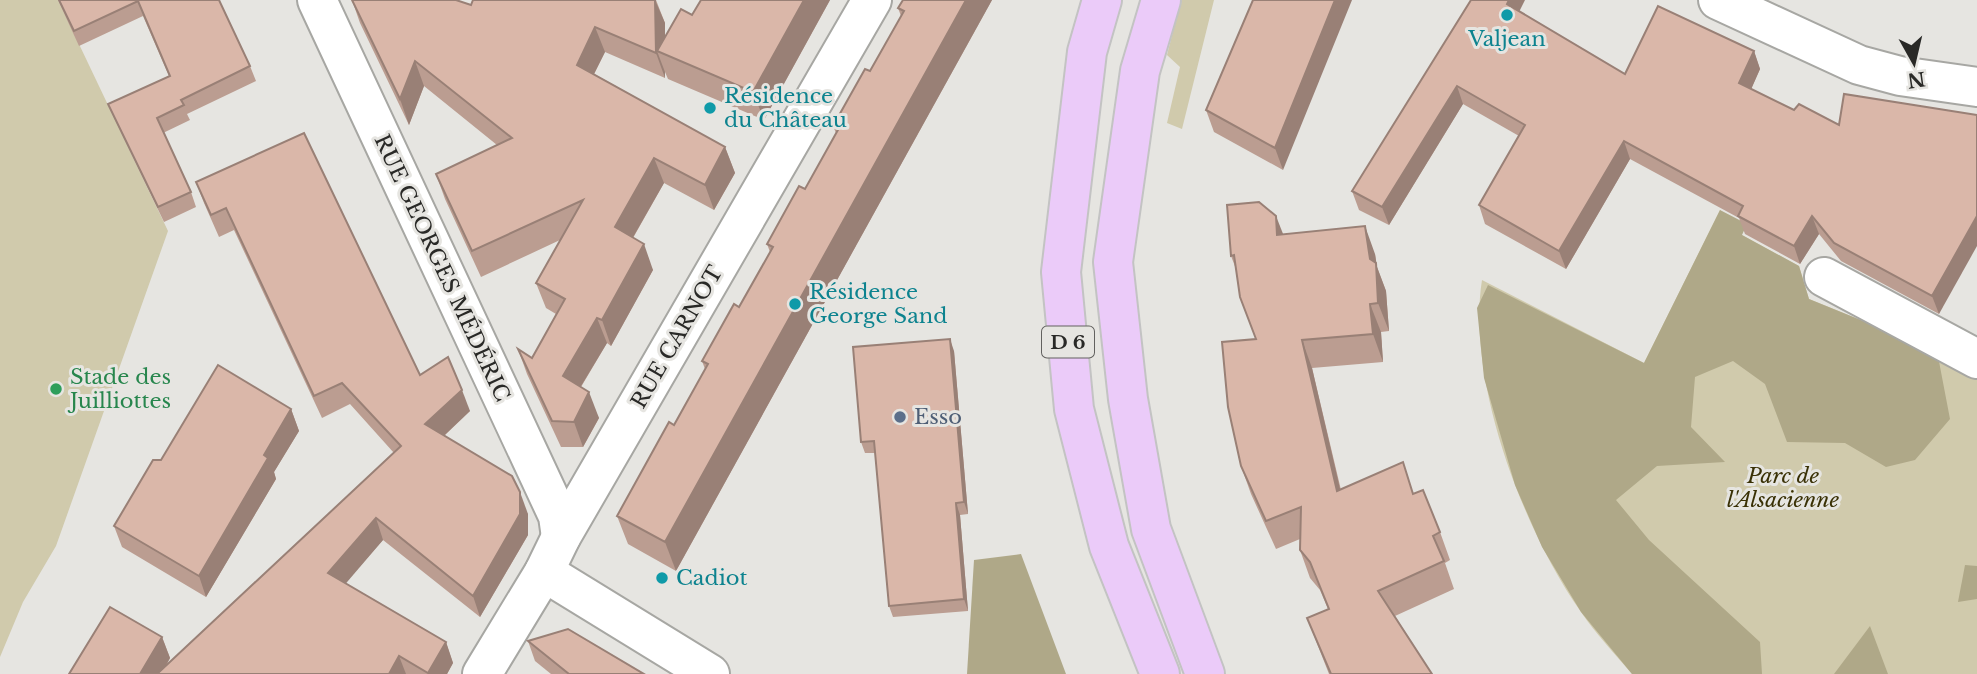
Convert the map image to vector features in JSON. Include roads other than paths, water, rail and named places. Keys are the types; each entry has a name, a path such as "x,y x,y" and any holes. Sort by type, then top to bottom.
{"main road":[{"name":"D 6","path":"1102,0 1087,52 1061,272 1074,408 1109,546 1160,674"},
{"name":"D 6","path":"1161,0 1140,71 1113,262 1128,400 1152,529 1205,674"}],"street":[{"name":"RUE GEORGES MÉDÉRIC","path":"317,0 558,516 561,537"},
{"name":"RUE CARNOT","path":"482,674 544,572 561,537 872,0"},
{"path":"1718,0 1859,65 1900,76 1977,88"},
{"path":"1824,277 1977,359"},
{"path":"544,572 709,674"}],"place":[{"name":"Valjean","path":"1507,15"},
{"name":"Résidence du Château","path":"710,108"},
{"name":"Résidence George Sand","path":"795,304"},
{"name":"Stade des Juilliottes","path":"56,389"},
{"name":"Esso","path":"900,417"},
{"name":"Cadiot","path":"662,578"}],"park label":[{"name":"Parc de l'Alsacienne","path":"1783,488"}]}
